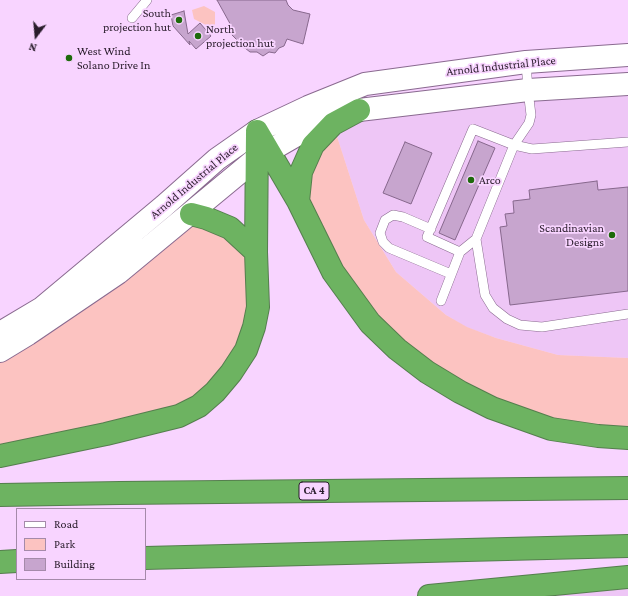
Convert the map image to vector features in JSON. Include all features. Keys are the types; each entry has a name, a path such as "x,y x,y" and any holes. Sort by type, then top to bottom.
{"highway":[{"path":"298,201 301,172 313,145 333,124 359,110"},
{"path":"0,456 106,434 177,416 199,406 215,392 231,373 246,350 254,327 258,307 256,252 263,155 257,131"},
{"path":"263,155 298,201 333,272 370,323 397,349 427,372 460,392 492,408 551,428 598,436 628,438"},
{"path":"190,214 206,218 230,228 256,252"},
{"name":"CA 4","path":"0,495 128,492 628,488"},
{"path":"146,558 628,546"},
{"path":"0,562 16,561"},
{"path":"429,596 628,577"}],"street":[{"name":"Arnold Industrial Place","path":"0,333 42,308 164,206 217,159 257,131 308,107 365,84 526,62 628,55"},
{"name":"Arnold Industrial Place","path":"0,351 28,334 118,273 263,155 307,128 332,118 359,110 528,90 628,84"}],"lane":[{"path":"132,18 146,0"},
{"path":"440,301 460,252 476,239 514,145 529,123 531,116 526,62"},
{"path":"460,252 427,237 473,129 514,145 532,149 628,142"},
{"path":"431,229 403,217 393,216 385,220 380,233 382,242 389,248 451,274"},
{"path":"476,239 485,295 493,308 507,319 520,325 542,327 628,314"}],"shaded area":[{"path":"628,84 628,358 558,355 496,338 466,327 446,315 396,272 364,220 333,124"},
{"path":"628,578 628,596 436,596"}],"green space":[{"path":"204,6 215,12 215,24 212,28 194,19 192,10"},
{"path":"333,124 364,220 396,272 446,315 467,327 496,338 558,355 628,358 628,438 551,429 397,349 298,201"},
{"path":"191,214 256,252 254,327 199,406 0,456 0,351"}],"building":[{"path":"217,0 286,0 288,5 293,10 310,14 303,44 287,39 284,46 279,48 275,53 269,52 263,56 257,52 250,52 245,48 240,47 237,40 232,35 233,29"},
{"path":"184,11 188,34 200,23 211,36 196,49 189,41 190,45 173,26 171,15"},
{"path":"478,141 495,148 455,240 439,233"},
{"path":"405,142 432,153 411,204 383,193"},
{"path":"597,181 598,190 628,187 628,291 510,305 500,227 507,226 505,214 514,213 513,201 530,199 529,190"}],"place":[{"name":"South projection hut","path":"179,20"},
{"name":"North projection hut","path":"198,36"},
{"name":"West Wind Solano Drive In","path":"69,58"},
{"name":"Arco","path":"471,180"},
{"name":"Scandinavian Designs","path":"612,235"}]}
